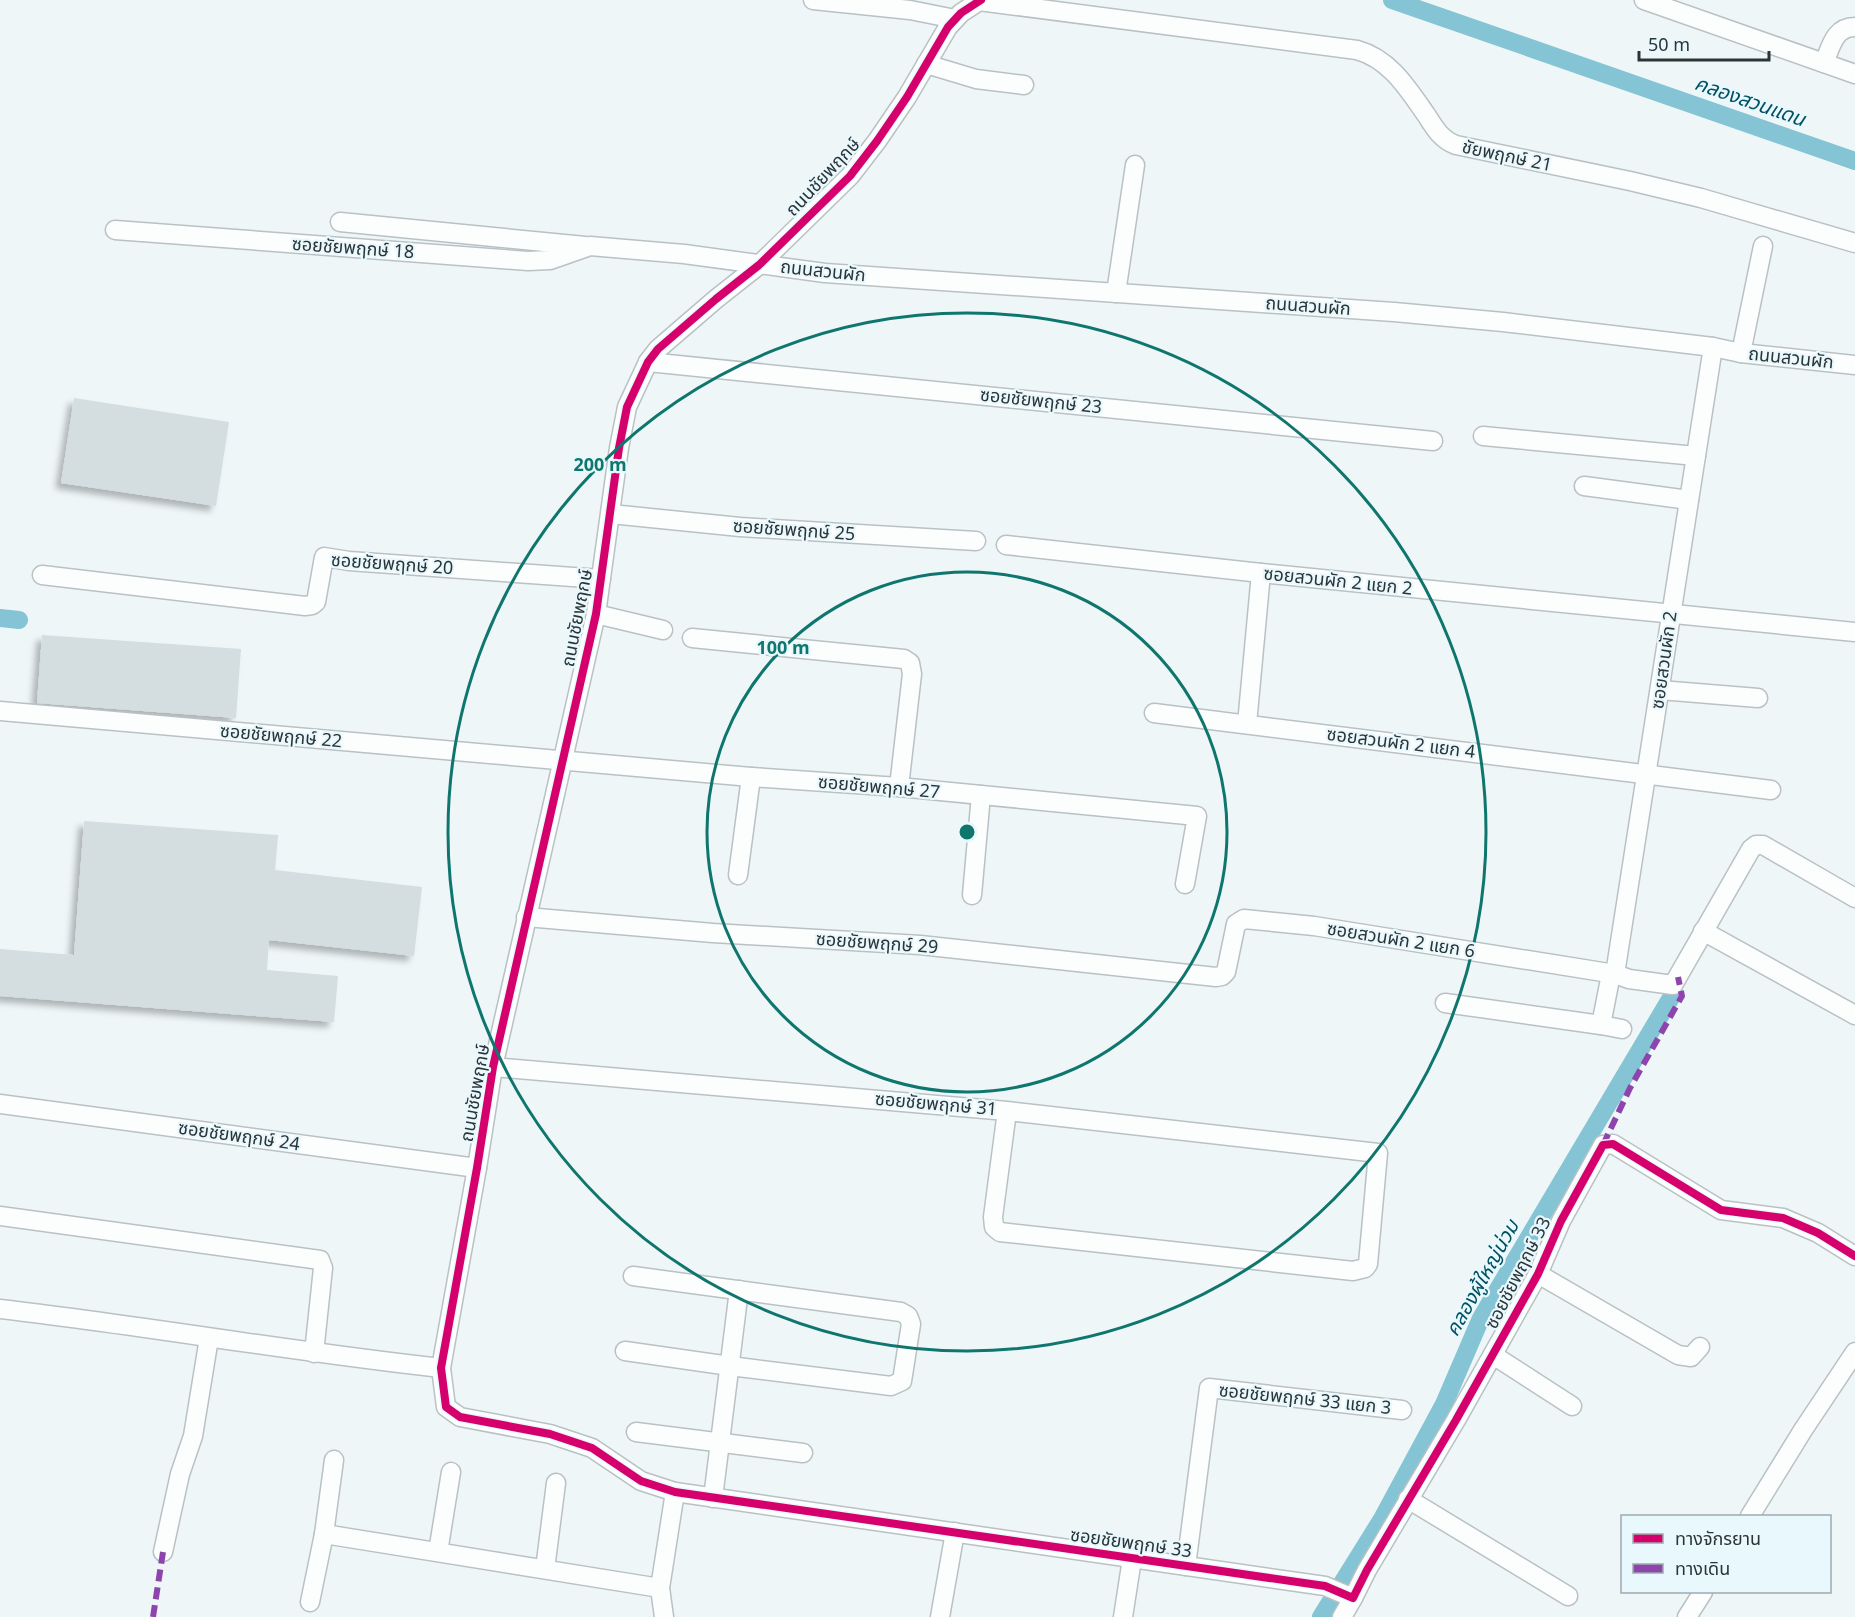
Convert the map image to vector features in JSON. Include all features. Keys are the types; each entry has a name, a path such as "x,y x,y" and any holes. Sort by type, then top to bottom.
{"street":[{"path":"813,0 917,10 955,19"},
{"path":"1644,0 1855,75"},
{"name":"ถนนชัยพฤกษ์","path":"441,1368 493,1067 596,614 619,448 627,408 648,362 658,349 759,265 850,176 907,97 948,27 961,13 980,1"},
{"name":"ชัยพฤกษ์ 21","path":"980,1 1357,50 1376,57 1402,81 1443,138 1456,146 1630,181 1701,198 1855,243"},
{"path":"1824,63 1836,35 1843,29 1855,27"},
{"path":"926,64 976,79 1024,85"},
{"path":"1116,293 1134,165"},
{"name":"ซอยชัยพฤกษ์ 18","path":"340,222 684,254 759,265"},
{"name":"ซอยชัยพฤกษ์ 18","path":"114,230 528,261 550,260 590,246"},
{"path":"1741,353 1764,246"},
{"name":"ถนนสวนผัก","path":"759,265 836,274 1405,313 1514,323 1713,347 1741,353 1855,365"},
{"name":"ซอยสวนผัก 2","path":"1601,1025 1613,974 1646,775 1713,347"},
{"name":"ซอยชัยพฤกษ์ 23","path":"648,362 1433,441"},
{"path":"1483,436 1696,456"},
{"path":"1584,486 1689,500"},
{"name":"ซอยชัยพฤกษ์ 25","path":"611,514 740,526 976,541"},
{"name":"ซอยสวนผัก 2 แยก 2","path":"1006,545 1261,573 1855,632"},
{"name":"ซอยชัยพฤกษ์ 20","path":"42,575 304,606 316,602 324,557 349,561 601,579"},
{"path":"1247,724 1261,573"},
{"path":"596,614 663,630"},
{"path":"692,638 904,659 910,663 912,674 899,787"},
{"path":"1659,690 1758,698"},
{"name":"ซอยชัยพฤกษ์ 22","path":"0,711 561,760"},
{"name":"ซอยสวนผัก 2 แยก 4","path":"1155,713 1771,790"},
{"name":"ซอยชัยพฤกษ์ 27","path":"561,760 751,777 899,787 1197,816 1185,884"},
{"path":"738,875 751,777"},
{"path":"972,895 981,795"},
{"path":"1855,898 1763,845 1756,845 1751,849 1703,931 1855,1015"},
{"name":"ซอยชัยพฤกษ์ 29","path":"526,917 713,933 920,945 1216,977 1226,972"},
{"name":"ซอยสวนผัก 2 แยก 6","path":"1226,972 1236,924 1244,919 1314,926 1613,974 1673,986 1703,931"},
{"path":"1444,1003 1622,1029"},
{"name":"ซอยชัยพฤกษ์ 31","path":"493,1067 1007,1111 1378,1153 1370,1259 1365,1268 1353,1271 1000,1232 994,1227 993,1217 1007,1111"},
{"name":"ซอยชัยพฤกษ์ 24","path":"0,1104 477,1168"},
{"name":"ซอยชัยพฤกษ์ 33","path":"441,1368 446,1407 460,1417 550,1434 592,1448 641,1481 675,1492 1325,1586 1347,1595 1367,1570 1493,1355 1538,1275 1561,1221 1603,1145 1613,1144 1721,1210 1783,1218 1818,1233 1855,1256"},
{"path":"0,1216 320,1260 323,1268 314,1353"},
{"path":"1538,1275 1678,1355 1691,1357 1700,1347"},
{"path":"625,1351 891,1386 902,1381 911,1324 908,1316 901,1312 633,1276"},
{"path":"713,1498 739,1290"},
{"path":"0,1308 314,1353 441,1368"},
{"path":"163,1552 180,1474 194,1436 209,1338"},
{"path":"1751,1515 1855,1352"},
{"path":"1493,1355 1572,1406"},
{"name":"ซอยชัยพฤกษ์ 33 แยก 3","path":"1186,1566 1209,1388 1402,1410"},
{"path":"636,1432 803,1453"},
{"path":"310,1602 324,1534 334,1460"},
{"path":"438,1552 451,1472"},
{"path":"545,1569 556,1483"},
{"path":"664,1617 660,1588 675,1492"},
{"path":"1408,1499 1568,1596"},
{"path":"940,1617 955,1532"},
{"path":"324,1534 660,1588"},
{"path":"1123,1617 1132,1558"},
{"path":"1687,1617 1702,1593"},
{"path":"1342,1617 1347,1595"}],"building":[{"path":"74,398 229,422 216,506 61,483"},
{"path":"42,635 241,649 236,718 37,703"},
{"path":"84,821 278,835 275,870 422,887 414,956 269,940 267,970 338,976 334,1022 0,996 0,949 74,955"}],"waterway":[{"name":"คลองสวนแดน","path":"1392,0 1855,161"},
{"path":"0,618 19,620"},
{"name":"คลองผู้ใหญ่น่วม","path":"1321,1617 1382,1519 1444,1404 1481,1318 1672,996"}],"marked path":[{"path":"1603,1145 1630,1088 1682,996 1678,977"},
{"path":"153,1617 163,1552"}],"cycle path":[{"path":"981,0 961,13 948,27 907,97 850,176 759,265 658,349 648,362 627,407 619,448 596,614 493,1067 441,1368 446,1407 460,1417 550,1434 592,1448 641,1481 675,1492 1325,1586 1353,1598 1538,1274 1561,1221 1603,1145 1613,1144 1721,1210 1783,1218 1818,1233 1855,1256"}]}
